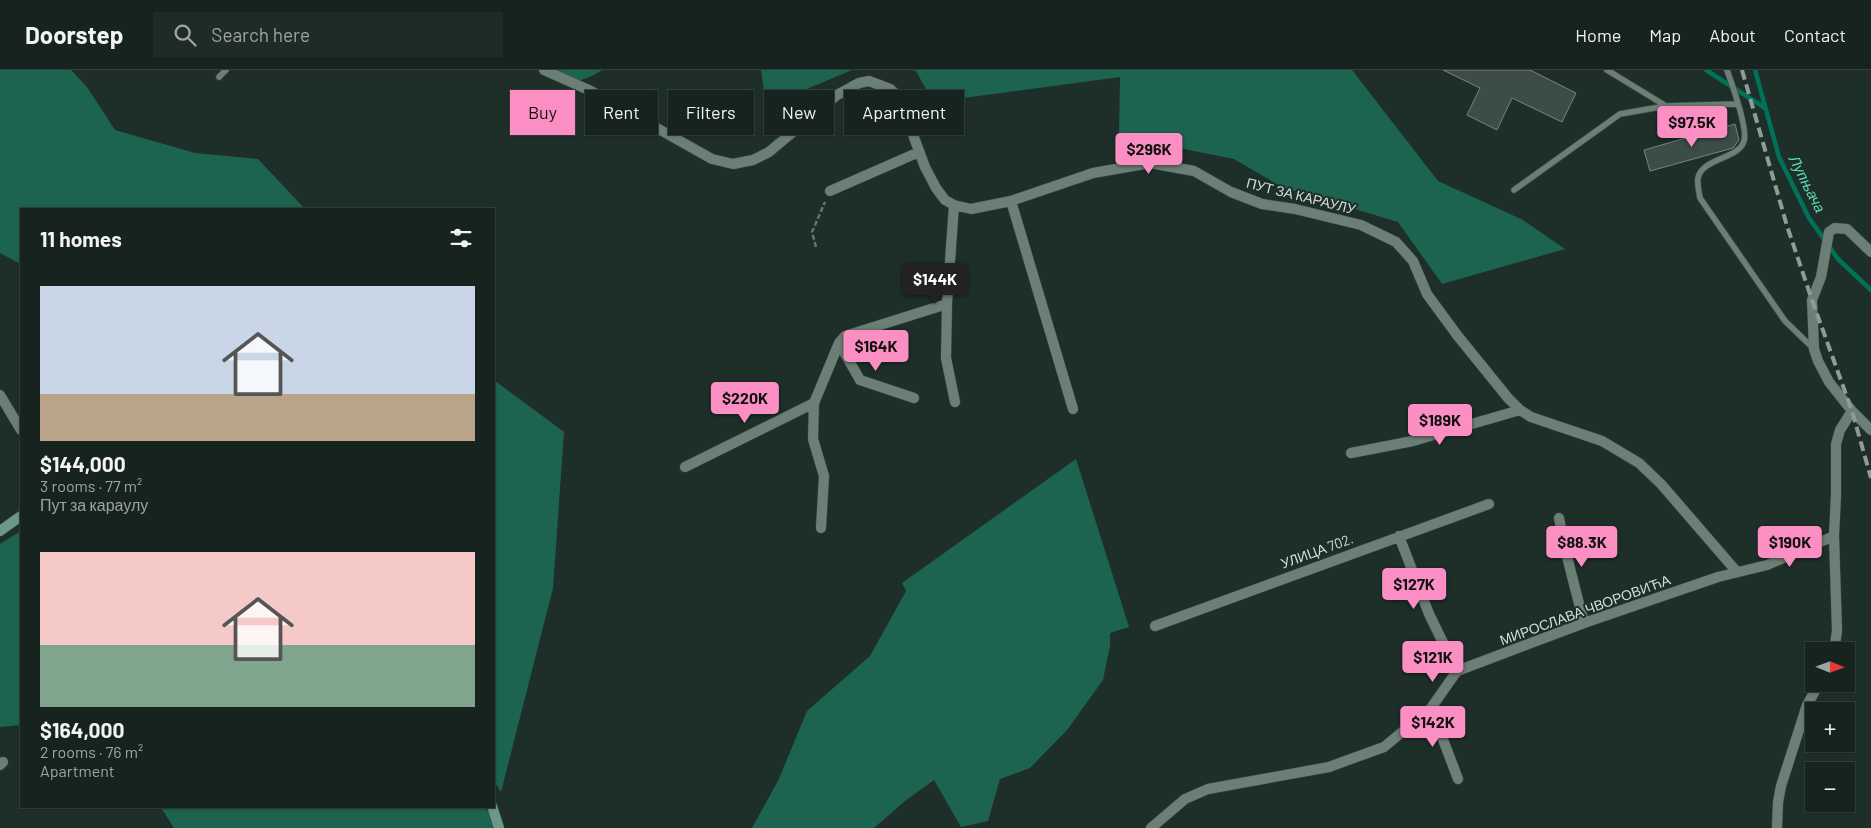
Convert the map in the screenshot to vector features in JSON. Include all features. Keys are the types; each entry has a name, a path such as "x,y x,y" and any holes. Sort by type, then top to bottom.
{"main road":[{"path":"0,531 20,517"},
{"path":"493,808 499,828"}],"street":[{"path":"544,70 591,91 712,159 732,164 753,160 769,152 837,95 859,83 870,81 890,89 896,94 902,105 919,152 936,188 945,200 954,206 947,304 946,358 955,402"},
{"path":"830,191 919,152"},
{"name":"ПУТ ЗА КАРАУЛУ","path":"954,206 971,209 1011,201 1093,173 1150,163 1194,171 1231,192 1262,204 1295,209 1361,225 1396,242 1413,261 1427,294 1457,336 1520,410 1531,417 1602,441 1639,463 1661,484 1737,572"},
{"path":"1011,201 1073,409"},
{"path":"1871,252 1848,229 1835,228 1829,232 1821,277 1812,300 1814,349 1818,361 1829,382 1852,411 1871,430"},
{"path":"820,528 824,476 813,438 814,403 839,342 845,336 947,304"},
{"path":"839,342 860,380 914,398"},
{"path":"0,395 20,428"},
{"path":"685,467 814,403"},
{"path":"1352,453 1413,441 1520,410"},
{"path":"1835,642 1837,631 1834,536 1837,437 1852,411"},
{"name":"УЛИЦА 702.","path":"1155,626 1489,504"},
{"path":"1559,518 1584,623"},
{"path":"1151,828 1185,799 1208,789 1329,767 1384,747 1431,708 1457,671 1428,614 1399,536"},
{"name":"МИРОСЛАВА ЧВОРОВИЋА","path":"1457,671 1584,623 1737,572 1767,565 1834,536"},
{"path":"1777,828 1781,786 1804,714 1815,692"},
{"path":"1431,708 1458,779"}],"lane":[{"path":"219,77 226,70"},
{"path":"1607,70 1666,106"},
{"path":"1728,72 1744,126 1744,142 1741,147 1710,164 1700,173 1697,179 1700,198 1785,321 1814,349"},
{"path":"1514,190 1620,114 1666,106 1736,101"}],"path":[{"path":"816,247 812,232 830,191"}],"green space":[{"path":"0,70 71,70 87,87 115,130 195,153 258,159 304,208 20,208 20,263 0,253"},
{"path":"556,70 602,70 578,81"},
{"path":"761,70 852,70 804,90 764,90 764,92"},
{"path":"911,70 1352,70 1438,181 1523,220 1565,249 1442,284 1398,222 1282,187 1234,159 1119,136 1120,77 964,98 964,90 926,90 916,71"},
{"path":"495,381 564,432 553,588 501,792 495,783"},
{"path":"1076,459 1129,627 1110,633 1110,646 1103,680 1067,730 1030,768 1000,779 988,821 961,827 934,780 905,801 874,828 752,828 778,781 807,711 870,656 906,591 902,583"},
{"path":"20,532 20,725 0,727 0,544"},
{"path":"161,808 485,808 501,826 501,828 174,828"}],"building":[{"path":"1443,70 1530,70 1576,93 1562,122 1512,98 1497,130 1467,115 1480,88"},
{"path":"1735,124 1739,140 1733,148 1650,171 1644,150"}],"waterway":[{"path":"1706,70 1765,108"},
{"name":"Лупњача","path":"1755,70 1779,157 1809,218 1838,259 1871,290"}],"railway":[{"path":"1742,70 1787,226 1852,411 1871,478"}]}
